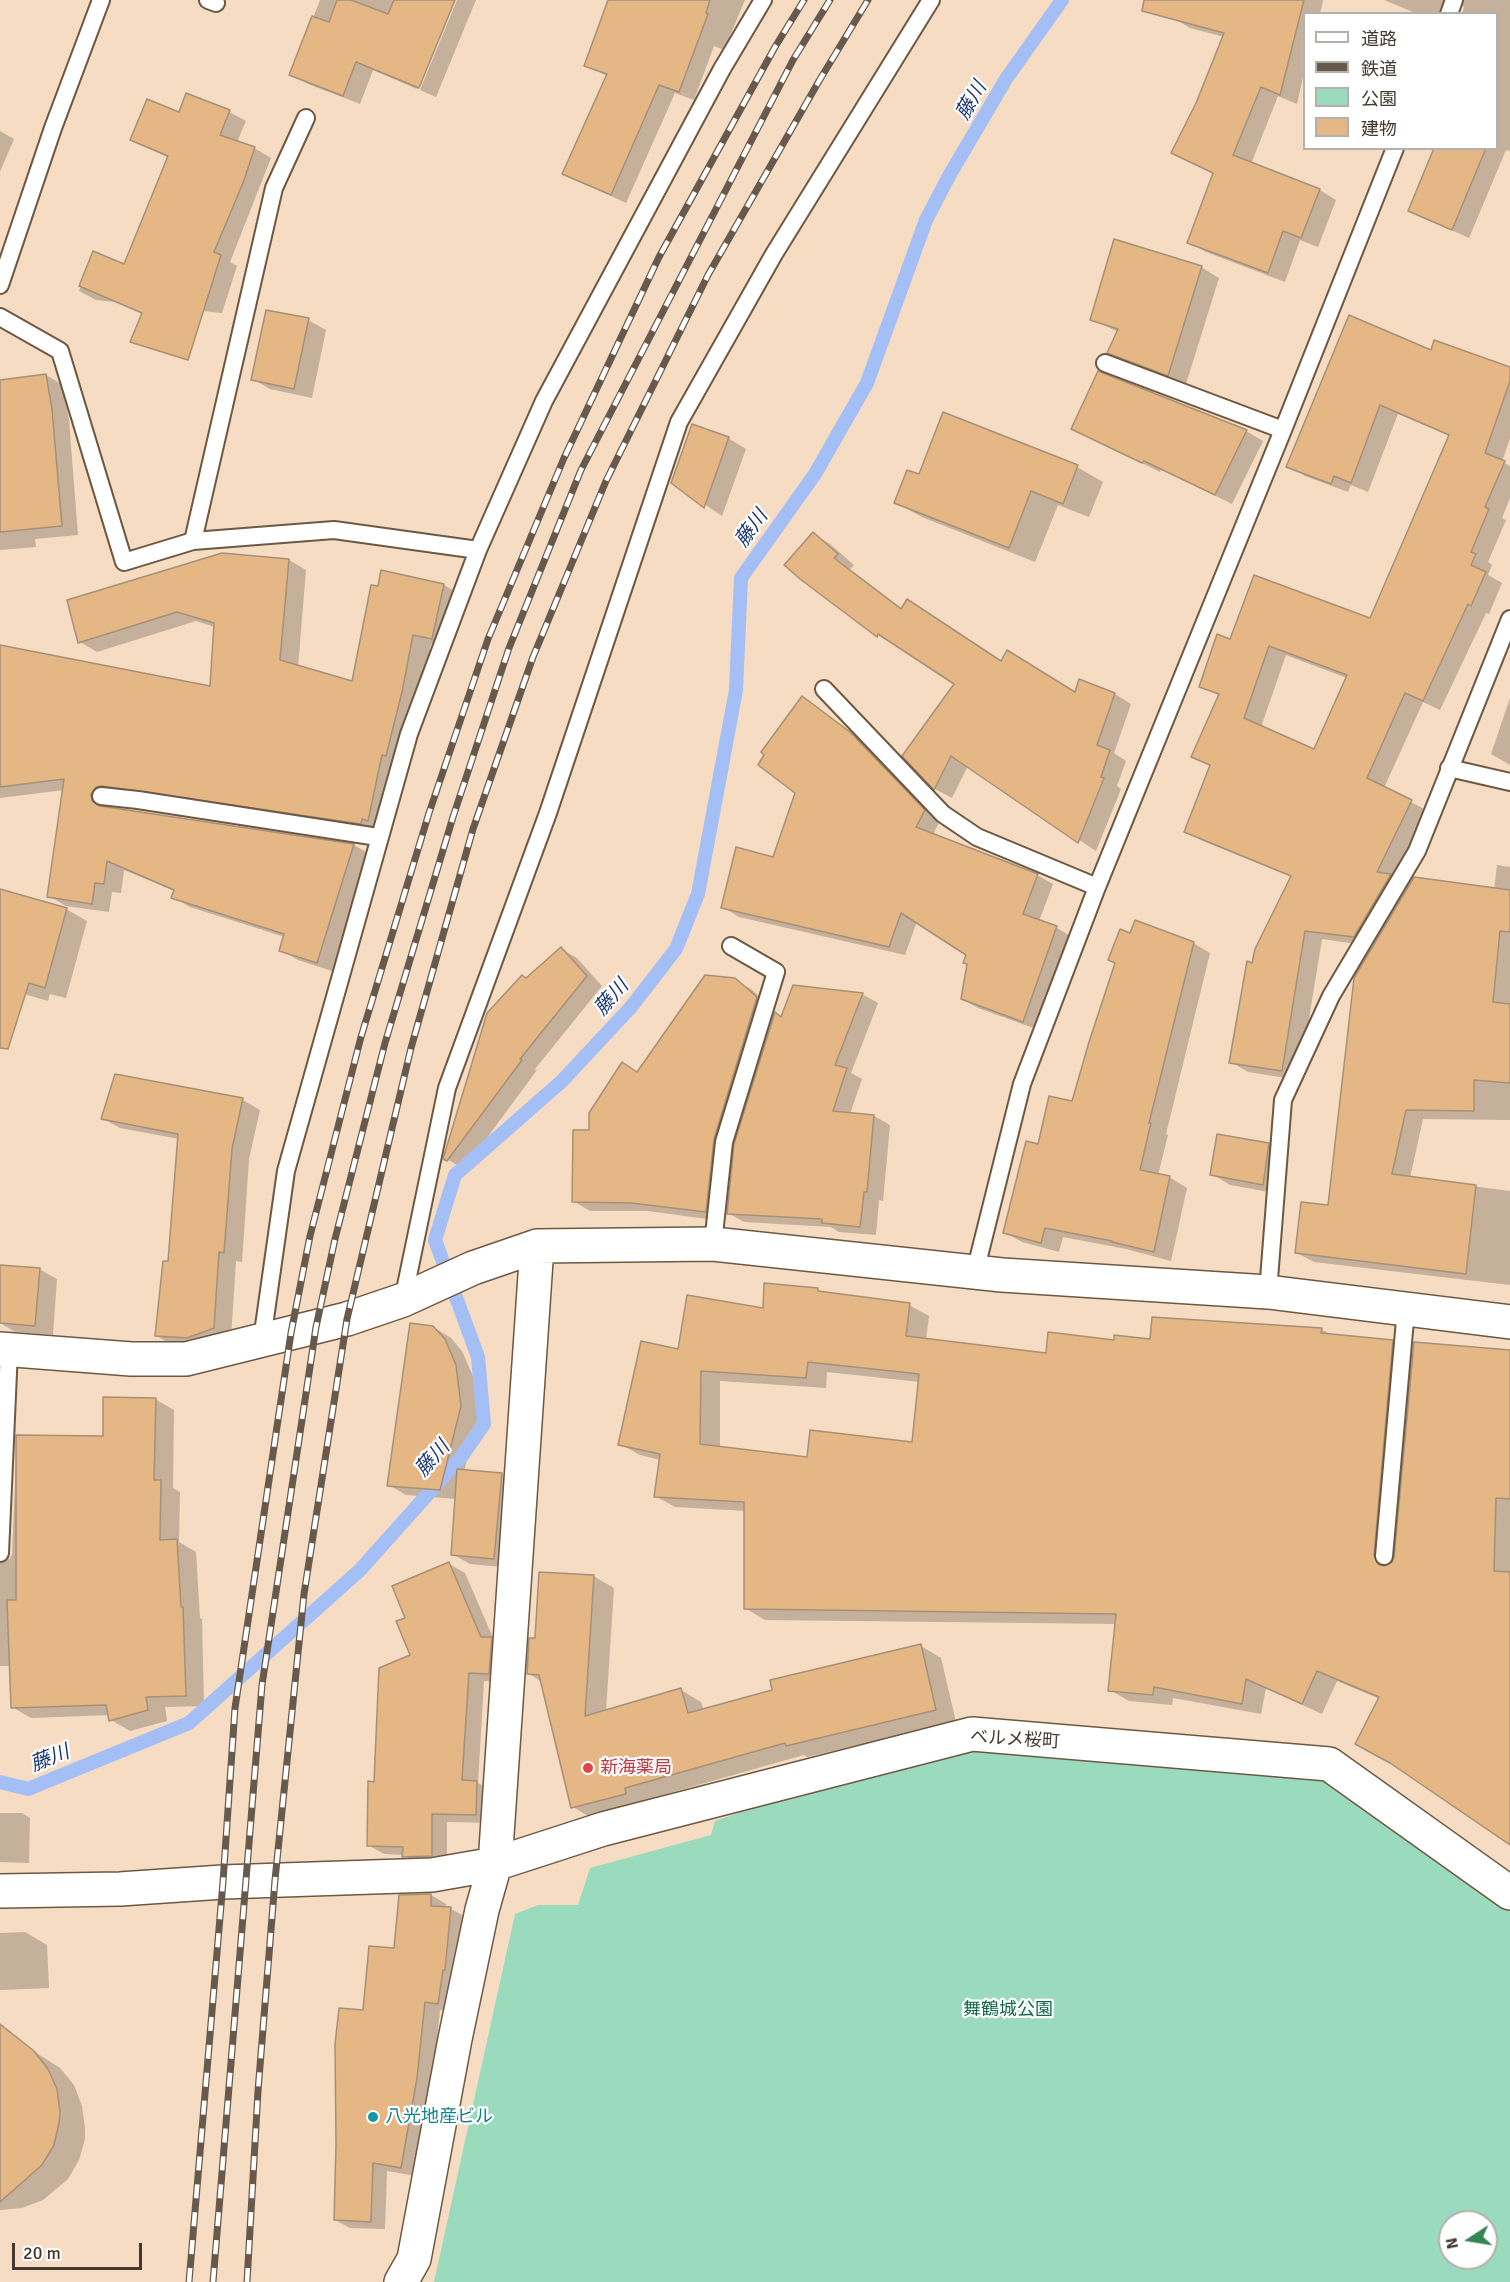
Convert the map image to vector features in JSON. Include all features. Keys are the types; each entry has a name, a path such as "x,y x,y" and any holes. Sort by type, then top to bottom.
{"street":[{"path":"5,1350 131,1359 186,1359 347,1319 414,1295 473,1268 537,1246 713,1244 975,1272 1268,1292 1510,1322"},
{"path":"401,2282 414,2259 455,2039 482,1910 495,1864 537,1246"},
{"name":"ベルメ桜町","path":"0,1891 432,1875 495,1864 603,1829 972,1734 1329,1764 1510,1893"}],"lane":[{"path":"0,285 53,128 101,0"},
{"path":"262,1340 286,1171 378,837 409,734 478,550 544,401 722,69 763,0"},
{"path":"414,1295 447,1088 548,813 679,422 774,254 931,0"},
{"path":"193,541 274,188 306,118"},
{"path":"975,1272 1022,1084 1097,887 1394,150"},
{"path":"0,317 60,351 124,562 193,541 334,530 478,550"},
{"path":"1105,363 1283,430"},
{"path":"1268,1292 1283,1100 1331,996 1417,851 1510,619"},
{"path":"824,689 943,814 977,837 1097,887"},
{"path":"1449,768 1510,782"},
{"path":"101,796 378,837"},
{"path":"713,1244 724,1142 776,972 731,946"},
{"path":"1384,1556 1406,1309"},
{"path":"0,1553 5,1350"}],"green space":[{"name":"舞鶴城公園","path":"972,1734 1329,1764 1510,1895 1510,2282 434,2282 515,1914 538,1905 578,1905 590,1868 711,1835 715,1821"}],"building":[{"path":"337,0 351,0 388,14 394,0 455,0 419,88 356,62 343,96 289,75 312,16 329,22"},
{"path":"608,0 710,0 706,13 708,14 679,92 659,85 611,195 562,174 607,74 584,66"},
{"path":"1144,0 1304,0 1280,95 1261,87 1233,155 1320,189 1301,238 1283,231 1268,273 1187,243 1213,173 1171,153 1196,103 1224,33 1142,11"},
{"path":"186,93 230,110 220,135 255,147 243,183 214,252 221,255 188,360 130,342 142,313 79,286 93,251 124,264 168,156 130,140 147,99 179,112"},
{"path":"1433,150 1485,150 1452,230 1408,211"},
{"path":"1114,239 1202,266 1168,376 1107,353 1118,329 1090,320"},
{"path":"266,310 309,318 294,389 251,380"},
{"path":"1349,315 1431,350 1434,340 1510,367 1510,381 1485,453 1505,461 1485,507 1489,509 1471,552 1476,554 1471,565 1486,572 1471,606 1468,604 1423,701 1405,693 1367,778 1412,800 1377,872 1391,874 1354,937 1305,931 1282,1071 1229,1063 1247,961 1252,963 1255,949 1291,876 1184,832 1210,765 1191,757 1219,694 1199,687 1217,634 1230,639 1254,575 1370,618 1449,435 1380,405 1351,483 1334,476 1331,484 1286,467","holes":["1269,646 1347,675 1314,749 1244,718"]},
{"path":"1098,371 1247,430 1215,495 1071,429"},
{"path":"46,374 52,409 62,526 0,532 0,380"},
{"path":"943,412 1078,465 1063,504 1031,491 1009,548 894,503 907,470 919,474"},
{"path":"692,424 729,437 704,508 671,483"},
{"path":"813,532 838,554 834,558 901,609 907,599 1001,661 1007,650 1075,692 1079,679 1115,693 1097,745 1110,750 1101,777 1104,778 1078,843 951,756 934,790 902,756 954,684 878,634 877,637 784,565"},
{"path":"222,553 289,559 280,660 352,681 371,585 378,586 381,570 444,584 432,639 413,635 402,692 386,756 382,755 368,821 362,819 361,824 102,786 96,787 91,794 92,801 100,806 354,844 317,963 279,951 284,934 171,898 174,890 107,861 104,884 95,883 92,904 47,897 64,779 0,787 0,645 210,686 214,623 177,612 78,643 67,600"},
{"path":"802,696 850,732 925,810 916,827 1038,874 1023,914 1057,926 1023,1022 961,999 967,964 963,963 966,955 901,913 889,947 721,908 736,847 773,857 795,793 758,765 764,755 761,752"},
{"path":"1414,877 1510,890 1510,932 1500,931 1493,1002 1510,1004 1510,1083 1474,1080 1474,1111 1406,1110 1392,1174 1476,1185 1466,1274 1295,1253 1301,1202 1328,1205 1354,978"},
{"path":"0,889 67,908 45,988 29,983 8,1049 0,1048"},
{"path":"1135,920 1194,942 1149,1123 1151,1123 1140,1170 1170,1176 1154,1252 1045,1228 1041,1243 1003,1233 1026,1141 1038,1144 1049,1096 1072,1101 1115,963 1108,960 1120,929 1130,933"},
{"path":"561,947 587,976 520,1059 522,1060 447,1161 443,1159 487,1013 522,975 526,978"},
{"path":"705,975 735,978 757,997 714,1139 706,1212 631,1203 572,1202 573,1130 589,1130 589,1113 622,1062 637,1072"},
{"path":"793,985 863,993 835,1065 847,1068 833,1111 874,1115 867,1192 864,1192 860,1227 822,1223 822,1219 727,1214 734,1144 775,1012 781,1017"},
{"path":"115,1074 243,1098 232,1149 224,1253 219,1252 214,1328 187,1338 155,1336 163,1261 168,1261 178,1134 101,1119"},
{"path":"1217,1134 1269,1143 1263,1185 1210,1175"},
{"path":"0,1265 40,1268 35,1326 0,1323"},
{"path":"764,1283 818,1288 818,1291 910,1303 906,1336 1046,1353 1048,1332 1114,1340 1114,1335 1150,1339 1152,1317 1322,1328 1321,1333 1393,1340 1374,1555 1378,1564 1384,1566 1392,1562 1394,1557 1414,1342 1510,1350 1510,1499 1496,1498 1494,1571 1510,1572 1510,1845 1390,1763 1355,1744 1379,1697 1317,1671 1302,1704 1246,1679 1242,1704 1154,1687 1153,1695 1108,1691 1116,1614 744,1609 744,1502 654,1497 660,1454 618,1445 641,1341 678,1349 687,1295 763,1308","holes":["808,1362 919,1374 912,1442 810,1430 807,1457 700,1444 701,1371 806,1378"]},
{"path":"410,1323 433,1326 445,1339 456,1365 461,1406 440,1490 387,1486"},
{"path":"103,1397 156,1398 154,1480 161,1480 160,1540 177,1539 181,1607 183,1607 186,1696 146,1697 148,1710 109,1721 106,1705 11,1708 7,1600 16,1600 16,1435 103,1436"},
{"path":"457,1469 502,1473 494,1559 451,1555"},
{"path":"449,1562 481,1637 492,1637 489,1674 469,1673 462,1780 477,1781 476,1815 432,1814 432,1856 402,1857 403,1847 367,1846 368,1781 374,1782 379,1668 410,1655 396,1621 405,1618 392,1586"},
{"path":"539,1572 594,1575 585,1716 681,1688 688,1713 772,1690 770,1680 921,1644 936,1710 786,1746 785,1743 625,1788 626,1794 571,1808 539,1675 527,1674 529,1638 535,1638"},
{"path":"431,1894 431,1906 451,1907 445,1970 443,1970 438,2004 425,2002 417,2078 401,2168 373,2163 371,2222 334,2220 335,2044 339,2008 363,2010 369,1946 394,1948 399,1895"},
{"path":"0,2024 34,2051 48,2069 57,2089 60,2112 54,2145 42,2165 0,2202"}],"waterway":[{"name":"藤川","path":"0,1782 28,1789 189,1723 360,1570 462,1456 484,1424 478,1357 435,1240 455,1175 562,1081 631,1007 676,949 698,894 736,690 741,578 815,474 867,383 926,220 1006,79 1062,0"}],"railway":[{"path":"189,2282 223,1882 235,1708 291,1333 310,1236 361,1037 429,813 488,639 564,458 659,257 775,47 804,0"},
{"path":"213,2282 262,1685 316,1327 335,1239 385,1043 453,817 509,648 581,470 793,60 830,0"},
{"path":"247,2282 258,2091 275,1880 304,1594 347,1319 411,1048 473,829 533,657 606,481 708,275 868,0"}],"place":[{"name":"新海薬局","path":"588,1768"},
{"name":"八光地産ビル","path":"373,2117"}]}
